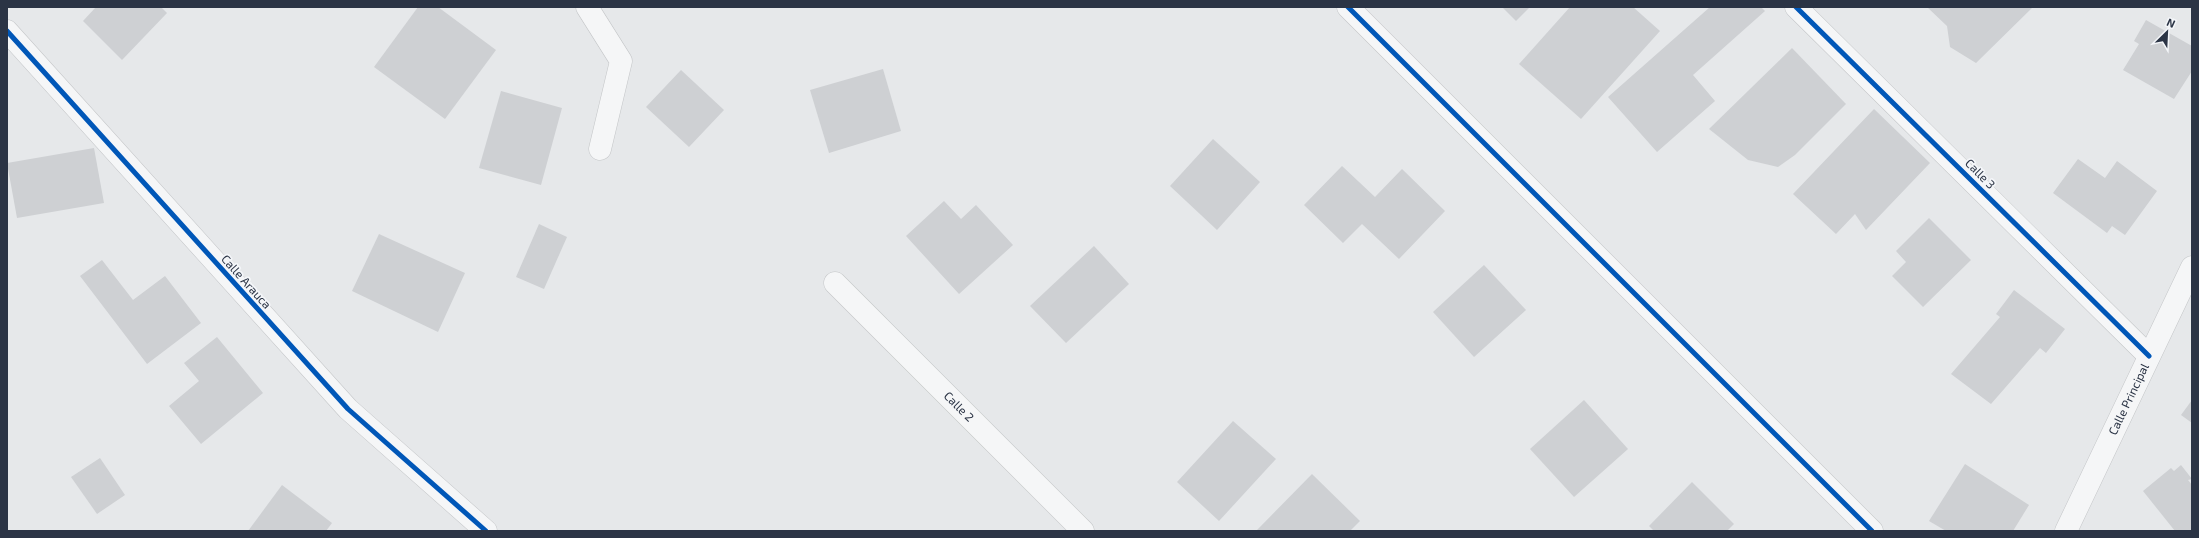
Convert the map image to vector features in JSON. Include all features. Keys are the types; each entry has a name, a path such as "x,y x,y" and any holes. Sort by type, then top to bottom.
{"street":[{"path":"587,7 621,61 600,149"},
{"path":"1348,7 1872,531"},
{"name":"Calle 3","path":"1796,7 2150,356"},
{"name":"Calle Arauca","path":"7,31 348,410 486,531"},
{"name":"Calle Principal","path":"2066,531 2192,267"},
{"name":"Calle 2","path":"835,283 1083,531"}],"building":[{"path":"96,7 161,7 167,13 122,60 83,21"},
{"path":"418,7 438,7 496,50 445,119 374,67"},
{"path":"1502,7 1530,7 1516,21"},
{"path":"1570,7 1633,7 1660,31 1581,119 1519,64"},
{"path":"1710,7 1761,7 1765,11 1693,75 1715,101 1657,152 1608,97"},
{"path":"1927,7 2033,7 1976,63 1950,47 1947,26"},
{"path":"2146,20 2192,46 2192,71 2174,99 2123,70 2139,44 2134,41"},
{"path":"1792,48 1846,104 1795,155 1778,167 1748,160 1709,129"},
{"path":"883,69 901,131 829,153 810,90"},
{"path":"681,70 724,110 689,147 646,107"},
{"path":"501,91 562,108 541,185 479,168"},
{"path":"1874,109 1930,163 1866,230 1855,214 1836,234 1793,194"},
{"path":"1213,139 1260,182 1217,230 1170,186"},
{"path":"94,148 104,203 17,218 7,163"},
{"path":"2078,159 2105,178 2117,161 2157,191 2125,235 2112,226 2107,233 2053,193"},
{"path":"1342,166 1375,197 1402,169 1445,211 1399,259 1362,224 1343,243 1304,205"},
{"path":"944,201 961,219 976,205 1013,245 959,294 906,236"},
{"path":"1929,218 1971,260 1923,307 1892,276 1906,262 1896,251"},
{"path":"539,224 567,237 544,289 516,277"},
{"path":"379,234 465,273 438,332 352,291"},
{"path":"1094,246 1129,284 1066,343 1030,306"},
{"path":"102,260 133,300 165,276 201,323 147,364 80,276"},
{"path":"1484,265 1526,310 1474,357 1433,312"},
{"path":"2014,290 2065,329 2046,353 2040,348 1991,404 1951,374 2000,317 1996,314"},
{"path":"217,337 263,393 201,444 169,406 199,381 184,363"},
{"path":"1584,400 1628,449 1574,497 1530,449"},
{"path":"2192,400 2192,423 2181,415"},
{"path":"1233,421 1276,459 1219,521 1177,482"},
{"path":"100,458 125,495 97,514 71,477"},
{"path":"1965,464 2029,505 2013,531 1946,531 1929,521"},
{"path":"2181,465 2192,479 2188,480 2192,485 2192,531 2175,531 2143,491 2171,468 2174,471"},
{"path":"1312,474 1360,521 1350,531 1256,531"},
{"path":"1692,482 1734,524 1727,531 1654,531 1649,526"},
{"path":"282,485 332,523 326,531 248,531"}],"cycle path":[{"path":"1348,7 1872,531"},
{"path":"1796,7 2149,356"},
{"path":"7,31 348,409 486,531"}]}
